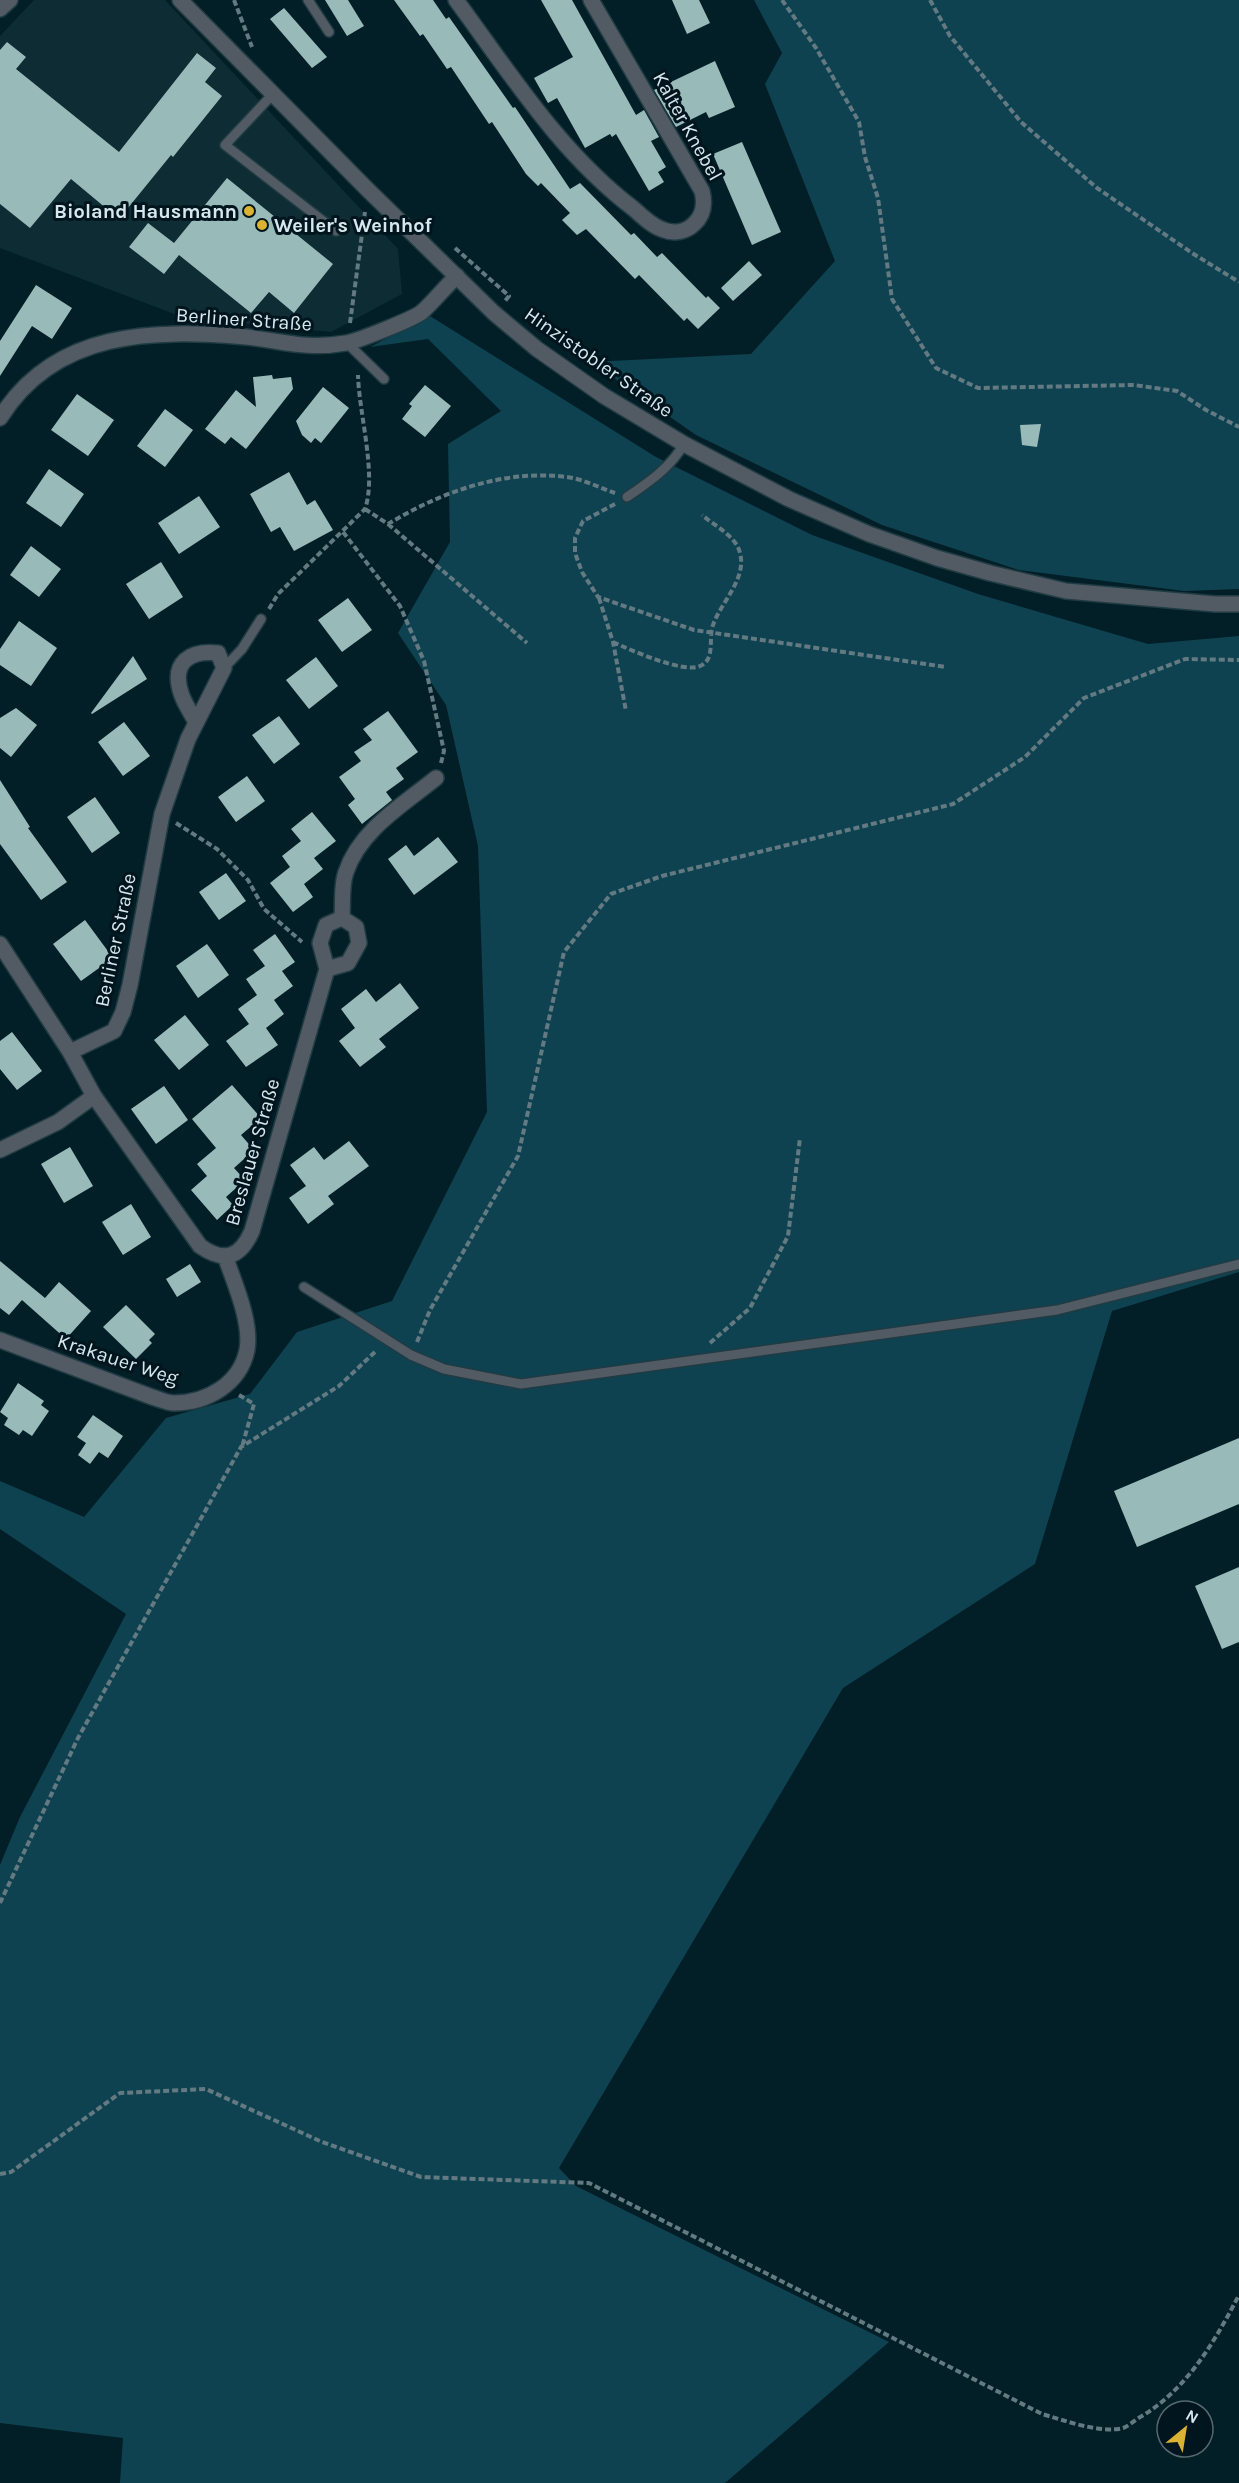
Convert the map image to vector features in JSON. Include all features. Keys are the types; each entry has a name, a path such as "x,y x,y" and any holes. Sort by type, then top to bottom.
{"street":[{"path":"0,9 10,0"},
{"name":"Hinzistobler Straße","path":"180,0 368,190 494,313 537,349 604,396 684,444 789,499 902,546 1017,580 1066,591 1239,604"},
{"name":"Kalter Knebel","path":"456,0 561,141 618,197 657,228 676,232 685,230 699,218 704,200 702,191 591,0"},
{"name":"Berliner Straße","path":"0,418 7,406 66,355 102,342 157,333 247,338 305,347 347,343 420,314 456,276"},
{"path":"196,722 181,693 177,674 185,658 202,651 218,653 224,668"},
{"name":"Berliner Straße","path":"70,1052 114,1030 123,1012 162,814 188,739 224,668"},
{"path":"327,969 348,963 359,943 356,927 342,918 346,873 357,849 370,832 436,778"},
{"name":"Breslauer Straße","path":"225,1256 237,1253 245,1246 252,1232 327,969 320,943 326,925 342,918"},
{"path":"0,944 70,1052 94,1096 200,1246 213,1255 225,1256 244,1310 247,1349 239,1370 226,1386"},
{"path":"0,1150 58,1122 94,1096"},
{"name":"Krakauer Weg","path":"0,1341 172,1403 199,1399 226,1386"}],"lane":[{"path":"308,0 329,32"},
{"path":"273,94 225,145 336,231"},
{"path":"347,343 384,379"},
{"path":"627,497 676,458 684,444"},
{"path":"224,668 242,649 261,619"},
{"path":"304,1287 411,1355 444,1369 521,1384 1057,1310 1239,1264"}],"path":[{"path":"782,0 816,48 859,122 865,157 879,198 892,299 936,368 978,388 1134,385 1177,391 1239,428"},
{"path":"930,0 950,36 1021,122 1105,194 1239,282"},
{"path":"347,343 368,190"},
{"path":"261,619 278,594 365,509 369,498 366,444 358,384"},
{"path":"388,524 406,513 461,489 526,475 569,478 627,497"},
{"path":"626,711 613,642 598,597 582,572 575,553 575,538 583,521 627,497"},
{"path":"365,509 388,524 527,643"},
{"path":"613,642 646,657 696,668 707,661 711,649 712,625 738,578 740,553 728,535 702,515"},
{"path":"343,532 400,606 424,661 444,751 436,778"},
{"path":"598,597 694,630 946,667"},
{"path":"411,1355 430,1310 518,1156 564,952 611,894 662,876 953,804 1025,757 1084,698 1185,659 1239,660"},
{"path":"162,814 217,849 248,880 264,909 307,947"},
{"path":"688,1362 750,1308 788,1236 800,1138"},
{"path":"242,1448 339,1386 387,1341"},
{"path":"0,1903 78,1738 242,1448 254,1404 226,1386"},
{"path":"0,2175 11,2172 120,2093 206,2089 322,2142 421,2177 589,2183 1042,2414 1083,2427 1122,2428 1152,2410 1189,2376 1215,2341 1239,2295"}],"shaded area":[{"path":"34,0 165,0 398,249 402,294 331,332 185,318 0,248 0,36"},
{"path":"754,0 1239,0 1239,589 1184,591 1019,570 882,525 696,435 591,362 751,354 835,261 765,84 782,53"},
{"path":"430,316 656,457 812,535 978,594 1148,644 1239,636 1239,1272 1112,1311 1035,1564 843,1688 559,2168 576,2186 889,2342 725,2483 120,2483 123,2438 0,2423 0,1865 20,1817 126,1614 0,1529 0,1481 84,1517 166,1418 250,1394 297,1332 392,1301 487,1112 478,846 446,705 398,633 450,542 448,444 501,411 428,339 370,347"}],"building":[{"path":"325,0 348,0 364,26 347,36"},
{"path":"394,0 433,0 446,19 449,17 513,108 515,107 570,189 580,183 631,235 634,233 657,257 662,253 706,298 708,296 720,308 698,329 687,318 684,321 639,275 635,279 586,229 577,235 562,220 570,213 541,183 538,186 526,174 492,122 489,124 451,67 447,69 423,34 420,36"},
{"path":"541,0 572,0 636,115 644,110 659,137 651,141 666,167 658,172 664,182 649,191 616,134 612,137 610,134 585,148 557,98 548,103 534,78 573,57"},
{"path":"672,0 699,0 710,23 687,34"},
{"path":"284,8 327,57 312,68 270,19"},
{"path":"7,42 26,57 16,69 119,152 197,53 216,68 205,82 222,96 119,219 71,179 30,228 0,204 0,50"},
{"path":"715,61 735,107 709,118 706,112 676,127 654,90"},
{"path":"742,142 781,232 752,245 713,154"},
{"path":"227,178 333,264 294,313 269,292 251,313 179,255 164,274 129,247 148,223 174,243"},
{"path":"749,261 762,275 733,301 721,288"},
{"path":"36,285 72,308 52,339 32,326 0,376 0,341"},
{"path":"272,375 273,379 291,377 293,389 246,449 231,437 225,444 205,429 236,390 256,407 253,377"},
{"path":"425,385 451,406 425,437 402,419 412,406 409,404"},
{"path":"323,387 349,408 321,443 315,438 311,443 302,435 296,421"},
{"path":"77,394 114,420 88,456 51,430"},
{"path":"165,409 193,430 165,467 137,446"},
{"path":"1041,424 1037,447 1022,445 1020,425"},
{"path":"49,469 84,494 61,527 26,503"},
{"path":"289,472 307,505 315,500 333,530 294,551 280,527 271,532 250,494"},
{"path":"199,496 220,527 179,554 158,523"},
{"path":"31,546 61,569 39,597 10,575"},
{"path":"161,562 183,597 149,619 126,584"},
{"path":"348,598 372,630 342,652 318,620"},
{"path":"19,621 57,648 31,686 0,665 0,649"},
{"path":"133,656 147,679 92,714 91,713"},
{"path":"316,657 338,686 309,709 286,680"},
{"path":"16,708 37,725 11,757 0,748 0,718"},
{"path":"388,711 418,752 396,768 404,779 386,792 392,800 362,824 348,805 355,799 339,777 361,761 354,752 372,740 363,729"},
{"path":"279,716 300,744 274,764 252,735"},
{"path":"124,722 150,756 123,776 98,742"},
{"path":"247,776 265,801 236,822 218,797"},
{"path":"0,780 30,827 28,828 67,882 41,900 0,844"},
{"path":"95,797 120,833 92,853 67,817"},
{"path":"312,812 336,841 314,858 323,869 304,884 313,897 293,912 270,883 290,867 282,856 301,841 291,829"},
{"path":"438,837 458,862 414,895 388,859 406,845 414,856"},
{"path":"226,873 246,901 219,920 199,892"},
{"path":"85,920 113,958 81,981 53,944"},
{"path":"275,934 295,962 282,971 293,986 274,1000 284,1014 266,1028 278,1045 246,1067 226,1041 249,1024 238,1009 257,995 246,979 265,966 253,950"},
{"path":"207,944 229,975 198,998 176,966"},
{"path":"400,983 419,1008 379,1039 386,1047 360,1067 339,1041 355,1028 341,1009 366,989 376,1002"},
{"path":"185,1015 209,1045 179,1070 154,1040"},
{"path":"12,1032 42,1071 17,1090 0,1069 0,1041"},
{"path":"232,1085 261,1118 241,1135 254,1150 234,1168 245,1180 226,1197 233,1205 217,1220 191,1190 207,1176 197,1164 216,1148 192,1119"},
{"path":"164,1086 188,1120 156,1144 131,1109"},
{"path":"349,1141 369,1166 328,1196 334,1204 308,1224 289,1198 306,1186 290,1165 314,1147 324,1160"},
{"path":"70,1147 93,1186 64,1203 41,1164"},
{"path":"131,1204 151,1237 123,1255 102,1222"},
{"path":"0,1261 45,1298 59,1282 91,1311 66,1339 22,1300 9,1315 0,1308"},
{"path":"190,1264 201,1282 177,1297 166,1279"},
{"path":"126,1305 155,1334 149,1340 152,1343 136,1359 103,1327"},
{"path":"18,1383 44,1401 41,1405 49,1411 32,1436 23,1430 19,1435 4,1425 8,1418 0,1412"},
{"path":"93,1415 123,1436 108,1458 99,1452 90,1464 78,1455 86,1443 77,1437"},
{"path":"1239,1438 1239,1504 1137,1547 1114,1491"},
{"path":"1239,1567 1239,1642 1222,1649 1195,1586"}],"place":[{"name":"Bioland Hausmann","path":"249,211"},
{"name":"Weiler's Weinhof","path":"262,225"}]}
